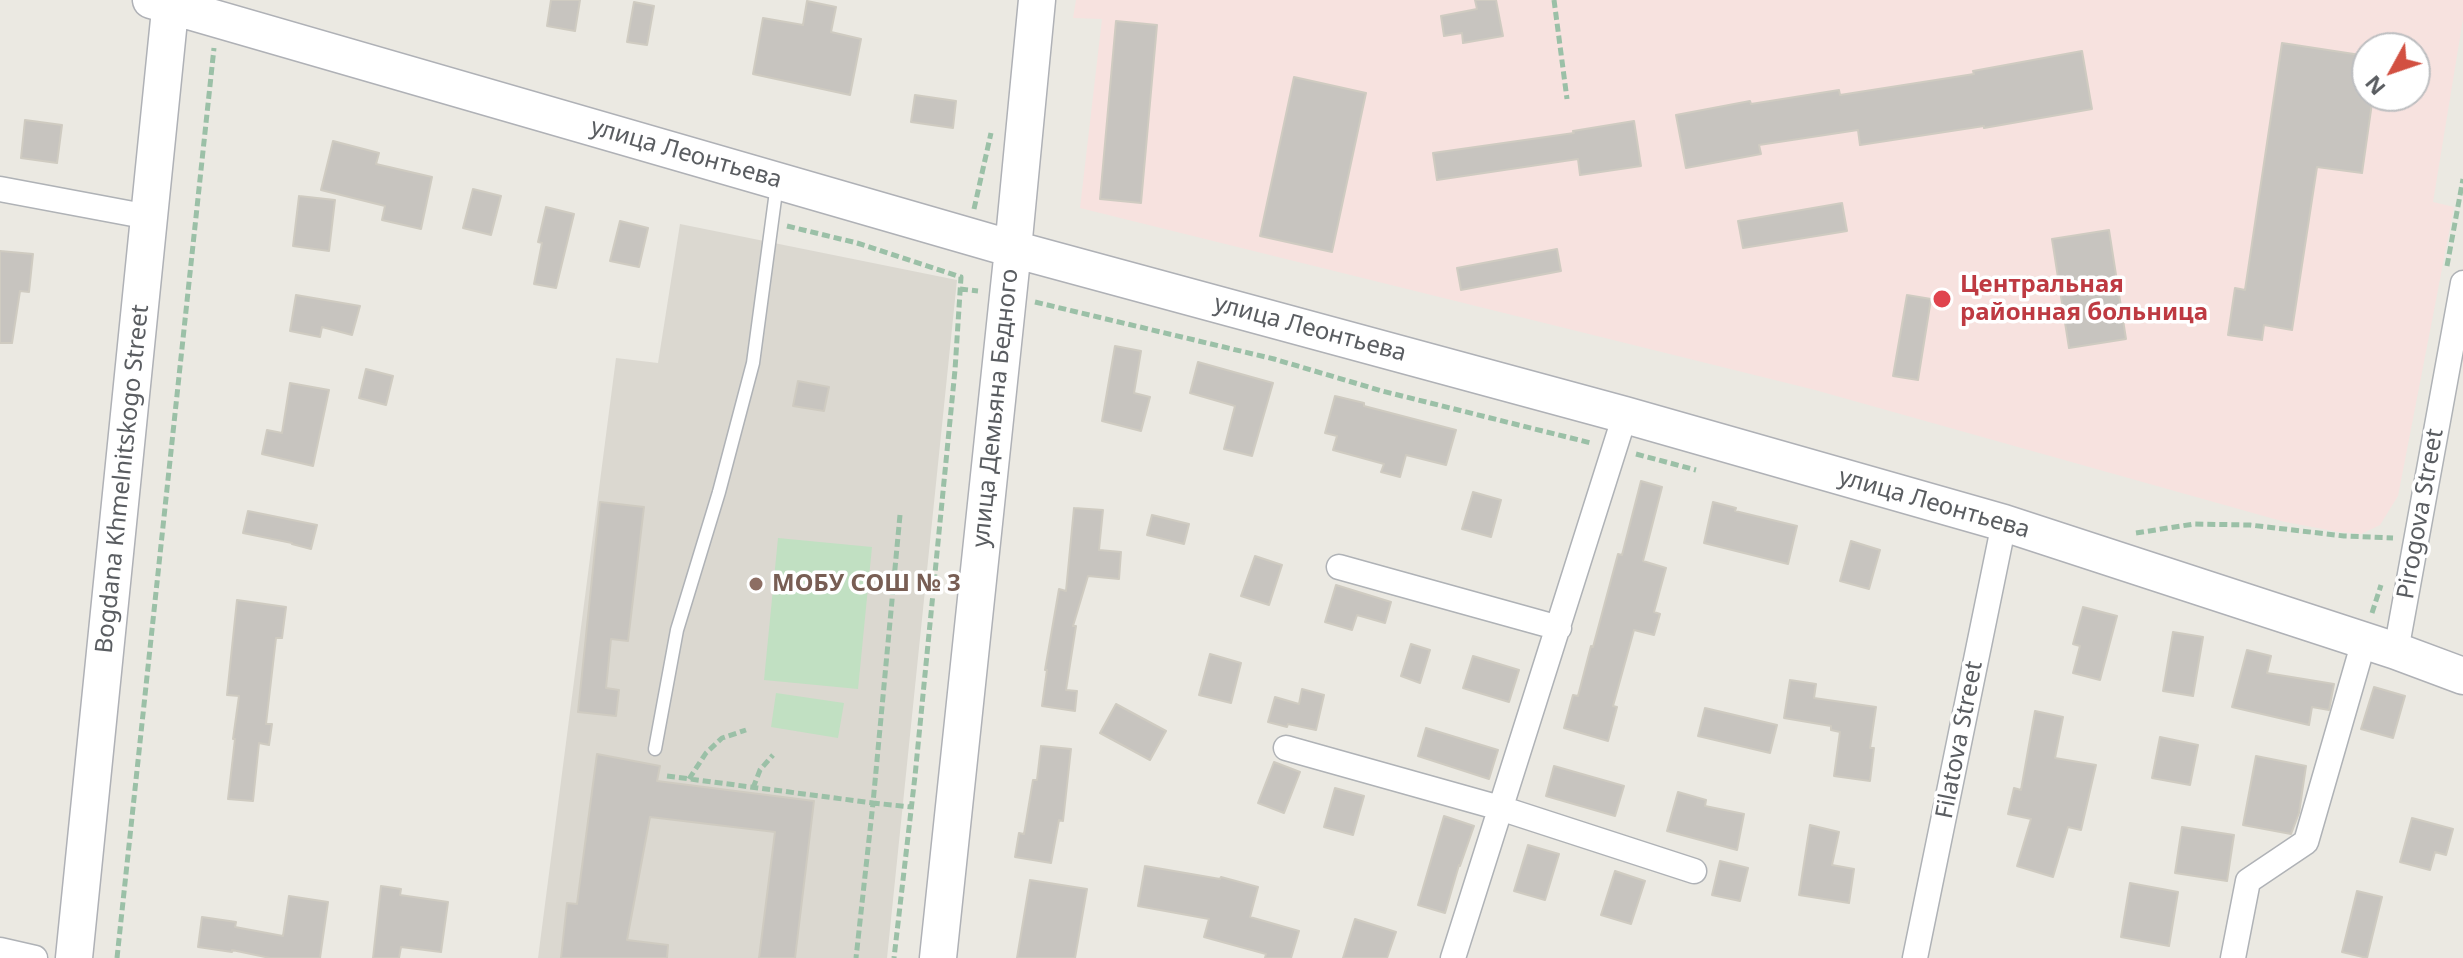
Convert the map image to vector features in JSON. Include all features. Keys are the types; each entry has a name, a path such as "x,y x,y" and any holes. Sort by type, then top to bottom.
{"street":[{"name":"улица Демьяна Бедного","path":"938,958 1037,0"},
{"name":"улица Леонтьева","path":"164,2 969,236 1620,432 2004,523 2463,676"},
{"name":"Bogdana Khmelnitskogo Street","path":"74,958 149,217 164,2"},
{"path":"0,189 149,217"},
{"name":"Pirogova Street","path":"2233,958 2248,881 2306,842 2380,646 2463,283"},
{"path":"1453,958 1620,432"},
{"name":"Filatova Street","path":"1915,958 2004,523"},
{"path":"1339,567 1559,628"},
{"path":"1286,748 1500,808 1694,871"},
{"path":"0,950 35,958"}],"lane":[{"path":"655,749 677,630 719,492 753,363 777,180"}],"path":[{"path":"1554,0 1567,99"},
{"path":"117,958 218,19"},
{"path":"894,958 955,370 961,277 994,121"},
{"path":"771,222 857,243 961,277"},
{"path":"960,289 1008,296 1274,359 1382,391 1620,432 1705,472"},
{"path":"856,958 900,515"},
{"path":"2127,535 2194,524 2395,538"},
{"path":"689,779 706,753 722,738 746,730"},
{"path":"753,788 760,770 773,755"},
{"path":"667,776 911,807"}],"shaded area":[{"name":"Центральная районная больница","path":"1076,0 2463,0 2463,19 2433,202 2454,207 2398,496 2380,525 2361,534 2285,522 1815,390 1080,208 1102,19 1073,18"},
{"name":"МОБУ СОШ № 3","path":"680,224 957,280 887,958 538,958 616,358 658,363"}],"green space":[{"path":"778,538 872,547 858,689 764,680"},
{"path":"776,693 844,703 838,738 771,727"}],"building":[{"path":"551,0 580,0 575,31 547,26"},
{"path":"1475,0 1496,0 1503,36 1463,43 1462,33 1444,36 1441,16 1477,9"},
{"path":"807,1 836,7 831,32 861,39 850,95 753,74 763,18 803,25"},
{"path":"634,2 654,6 647,45 627,42"},
{"path":"1116,21 1157,25 1141,203 1100,199"},
{"path":"2282,43 2351,54 2351,112 2371,112 2362,173 2317,167 2292,330 2264,325 2262,340 2228,335 2235,288 2245,290"},
{"path":"2082,51 2092,109 1860,145 1858,130 1759,145 1761,154 1686,168 1676,115 1750,101 1751,104 1839,90 1840,95 1974,74 1973,71"},
{"path":"1294,77 1366,93 1332,252 1260,236"},
{"path":"915,95 956,101 953,128 911,122"},
{"path":"25,120 62,125 57,163 21,158"},
{"path":"1634,121 1641,166 1580,175 1578,159 1437,180 1433,153 1574,133"},
{"path":"333,141 379,153 376,164 432,177 421,229 382,220 385,206 321,190"},
{"path":"473,189 501,196 491,235 463,228"},
{"path":"299,196 335,200 329,251 293,246"},
{"path":"1842,203 1847,231 1743,248 1738,221"},
{"path":"546,207 574,214 556,288 534,284 542,243 538,242"},
{"path":"620,221 648,228 639,267 610,261"},
{"path":"2109,230 2126,339 2069,348 2052,239"},
{"path":"1557,249 1561,271 1461,290 1457,268"},
{"path":"0,251 33,254 29,292 20,291 12,343 0,343"},
{"path":"296,295 360,306 352,335 322,327 320,337 290,331"},
{"path":"1907,295 1931,299 1918,380 1893,376"},
{"path":"1115,346 1141,351 1134,393 1150,397 1141,431 1102,421"},
{"path":"1198,362 1273,383 1252,456 1224,449 1235,406 1190,393"},
{"path":"366,369 393,376 386,405 359,398"},
{"path":"798,381 829,387 824,411 793,406"},
{"path":"290,383 329,390 313,466 262,454 267,430 282,433"},
{"path":"1335,396 1456,430 1446,465 1406,455 1400,477 1381,472 1384,464 1333,450 1337,436 1325,433"},
{"path":"1641,481 1662,487 1643,561 1666,568 1654,612 1660,614 1654,635 1634,630 1613,706 1617,707 1608,741 1564,728 1573,695 1578,696 1618,554 1622,555"},
{"path":"1473,492 1501,500 1491,537 1462,529"},
{"path":"600,502 644,507 628,641 611,639 606,688 619,690 616,716 578,712"},
{"path":"1713,502 1736,508 1735,511 1797,526 1788,564 1704,543"},
{"path":"1074,508 1103,510 1099,550 1121,552 1119,579 1088,576 1073,626 1076,626 1066,690 1077,691 1075,711 1042,706 1059,589 1066,591"},
{"path":"248,511 317,525 311,549 243,533"},
{"path":"1152,515 1189,524 1184,544 1147,535"},
{"path":"1851,541 1880,550 1869,589 1840,581"},
{"path":"1255,556 1282,565 1269,605 1241,596"},
{"path":"1336,585 1391,602 1385,623 1357,615 1352,630 1325,622"},
{"path":"237,600 286,607 282,638 276,638 266,724 272,724 269,745 259,743 253,801 228,799 239,696 227,695"},
{"path":"2083,607 2117,616 2100,680 2073,673 2080,646 2073,644"},
{"path":"2173,632 2203,637 2193,696 2163,691"},
{"path":"1411,644 1430,650 1420,683 1401,676"},
{"path":"2247,650 2271,656 2267,673 2334,684 2329,710 2312,707 2309,725 2232,707"},
{"path":"1210,654 1241,663 1231,703 1199,695"},
{"path":"1473,656 1519,670 1509,702 1463,688"},
{"path":"1790,680 1816,684 1814,698 1876,707 1870,748 1874,748 1870,781 1834,776 1840,732 1831,730 1831,726 1784,718"},
{"path":"2374,687 2405,696 2393,738 2361,729"},
{"path":"1302,689 1324,695 1316,730 1268,722 1275,697 1299,704"},
{"path":"1116,704 1166,731 1150,760 1100,733"},
{"path":"1705,708 1777,725 1770,753 1698,736"},
{"path":"2035,711 2063,717 2055,758 2096,765 2081,830 2068,827 2053,877 2017,866 2031,819 2008,814 2014,788 2021,790"},
{"path":"1426,728 1498,750 1489,779 1418,756"},
{"path":"2160,737 2198,745 2190,785 2152,778"},
{"path":"1041,746 1071,749 1063,821 1059,820 1051,863 1015,857 1019,833 1024,834 1033,780 1037,780"},
{"path":"597,754 660,766 657,781 814,801 795,958 759,958 775,832 650,817 627,940 668,945 667,958 561,958 567,903 577,904"},
{"path":"2256,756 2306,766 2299,813 2291,834 2243,825"},
{"path":"1274,762 1300,772 1284,813 1258,803"},
{"path":"1554,766 1624,786 1615,816 1546,796"},
{"path":"1335,788 1364,796 1353,835 1324,827"},
{"path":"1678,792 1706,800 1705,806 1744,814 1737,850 1667,831"},
{"path":"1444,816 1474,826 1445,913 1418,905"},
{"path":"2412,818 2453,829 2446,855 2435,852 2430,870 2400,862"},
{"path":"1810,825 1839,832 1832,865 1854,869 1849,903 1799,895"},
{"path":"2182,827 2234,835 2227,881 2175,873"},
{"path":"1528,845 1559,854 1545,900 1514,891"},
{"path":"1720,861 1748,868 1740,901 1712,895"},
{"path":"1145,866 1221,877 1258,887 1250,917 1299,931 1291,958 1265,958 1266,954 1204,937 1209,919 1138,906"},
{"path":"1615,871 1645,881 1631,924 1601,915"},
{"path":"1030,880 1087,889 1075,958 1017,958"},
{"path":"2130,883 2178,892 2169,946 2121,937"},
{"path":"381,886 401,889 400,895 448,902 441,952 401,947 399,958 373,958"},
{"path":"2357,891 2382,897 2367,958 2342,952"},
{"path":"289,896 328,902 320,958 270,958 198,947 202,917 236,922 235,927 283,936"},
{"path":"1355,919 1396,932 1387,958 1343,958"}],"place":[{"name":"Центральная районная больница","path":"1942,299"},
{"name":"МОБУ СОШ № 3","path":"756,584"}]}
